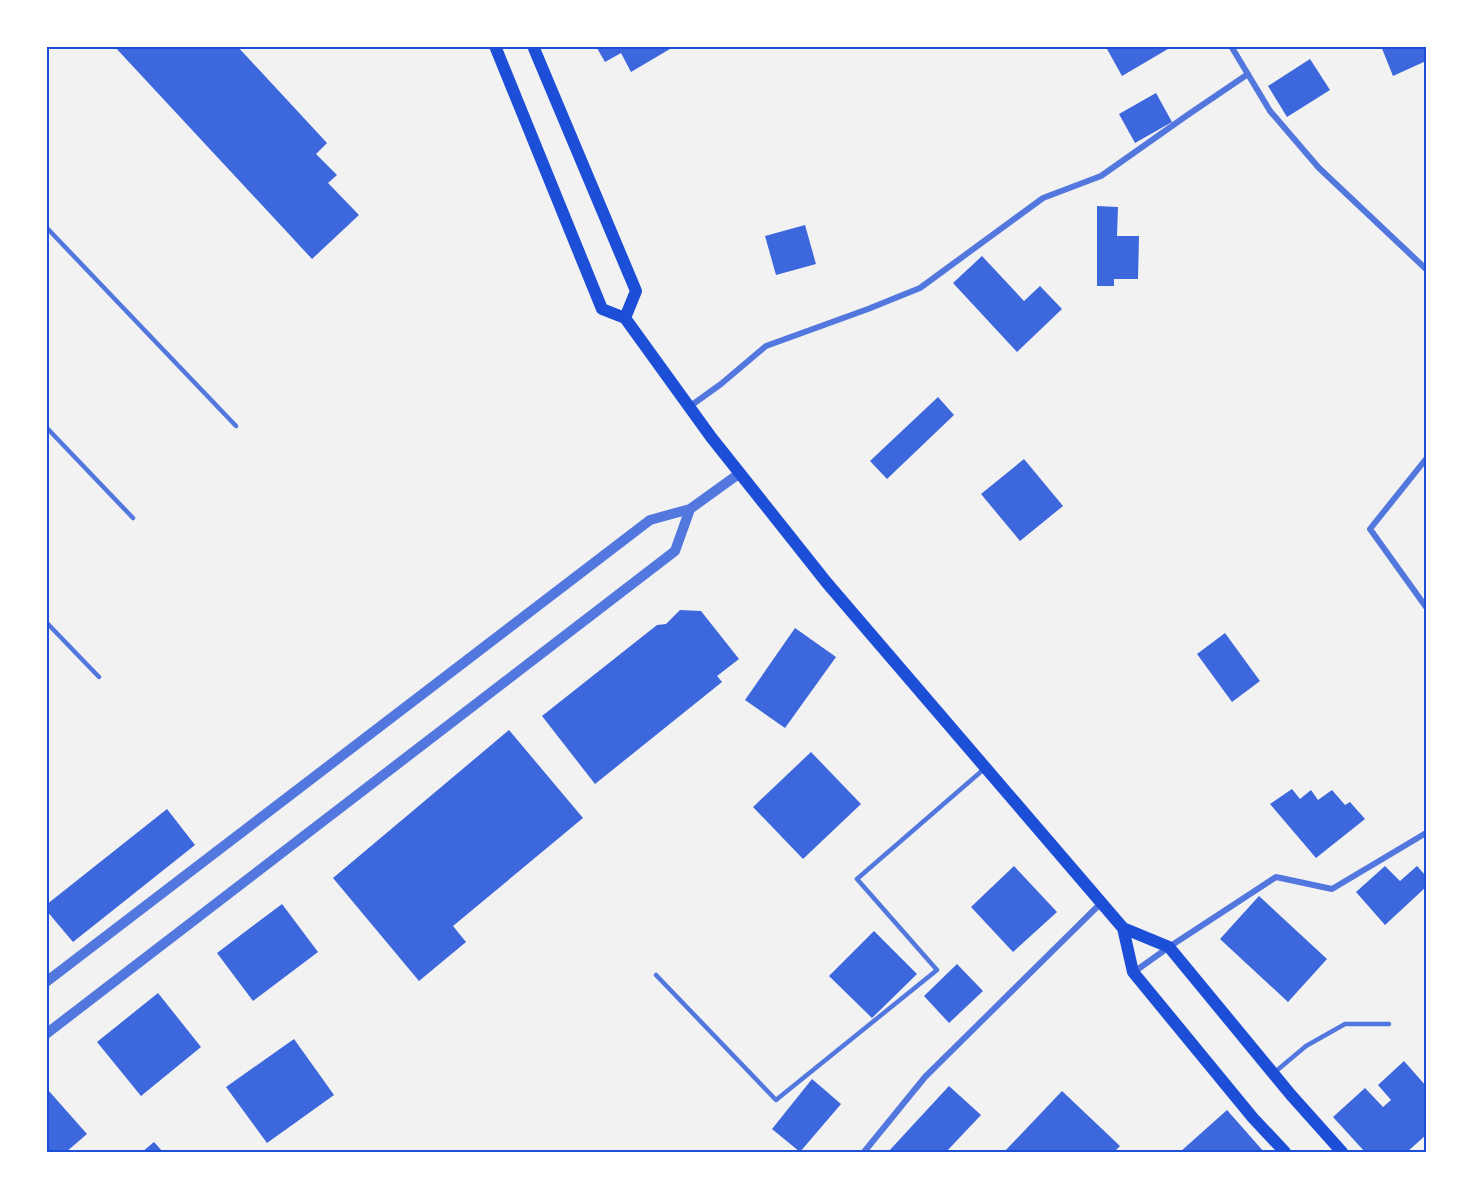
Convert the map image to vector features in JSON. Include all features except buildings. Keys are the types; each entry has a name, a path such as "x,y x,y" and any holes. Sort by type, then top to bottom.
{"main road":[{"path":"495,46 602,309 625,318 711,438 827,583 1123,928 1169,947 1273,1074 1342,1152"},
{"path":"533,46 636,291 625,318"},
{"path":"1123,928 1133,972 1253,1118 1285,1152"}],"street":[{"path":"1231,46 1270,111 1319,168 1426,269"},
{"path":"689,407 721,384 766,346 920,288 1043,198 1101,176 1248,74"},
{"path":"1426,459 1370,529 1426,607"},
{"path":"46,982 650,520 690,509 740,473"},
{"path":"46,1034 675,551 690,509"},
{"path":"1133,972 1276,877 1332,889 1426,833"},
{"path":"864,1152 925,1077 1101,902"}],"lane":[{"path":"46,227 236,426"},
{"path":"46,427 133,518"},
{"path":"46,622 99,677"},
{"path":"656,975 776,1100 937,970 857,879 986,768"},
{"path":"1273,1074 1306,1047 1346,1024 1389,1024"}]}
